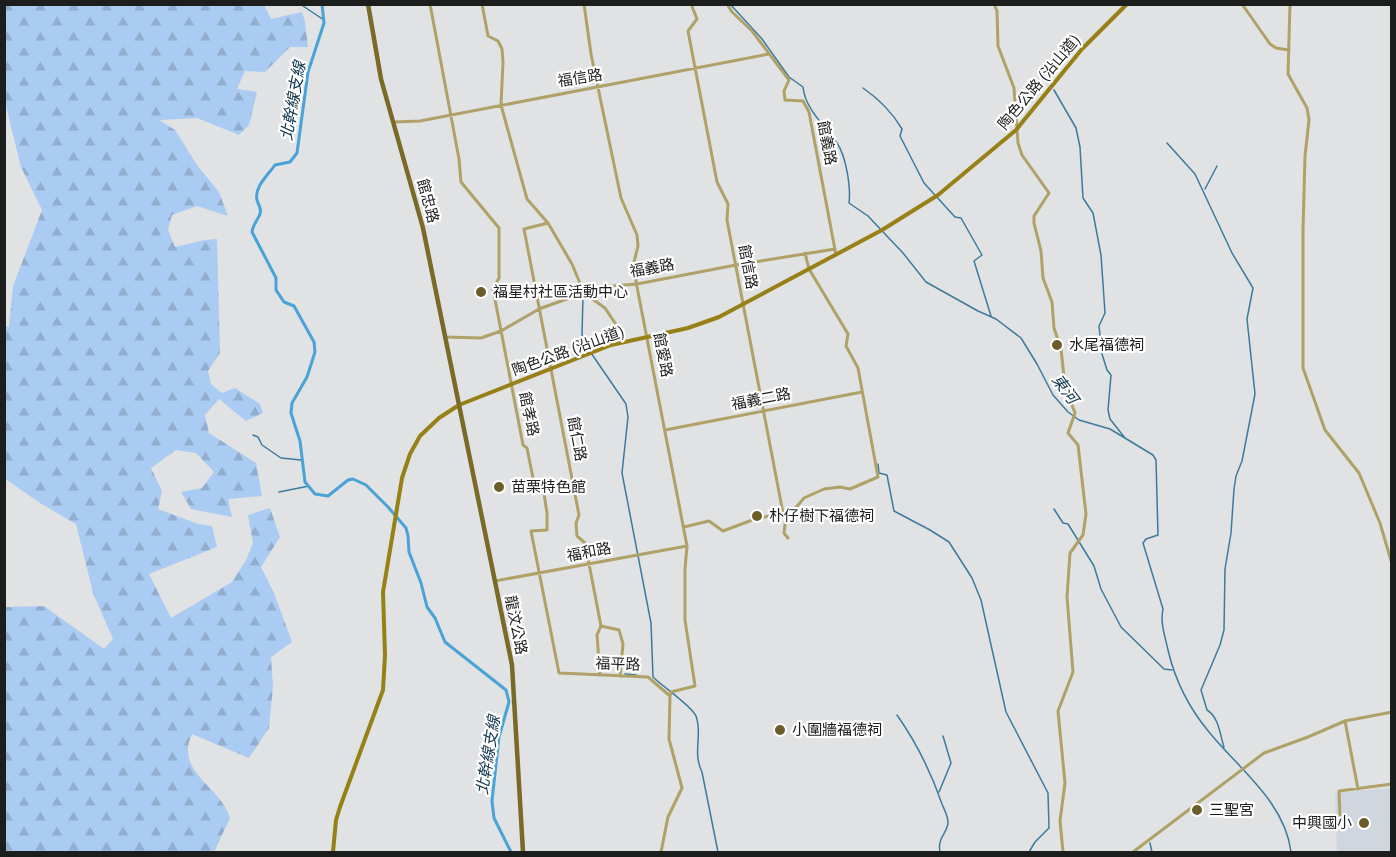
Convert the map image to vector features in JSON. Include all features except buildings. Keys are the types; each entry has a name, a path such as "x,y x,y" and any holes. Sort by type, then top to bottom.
{"main road":[{"name":"館忠路","path":"368,4 381,79 423,228 459,405"},
{"name":"陶色公路 (沿山道)","path":"333,852 336,820 342,799 383,690 385,663 383,592 402,478 414,444 430,425 459,405 611,345 708,321 743,305 882,230 938,195 1016,130 1082,49 1127,4"},
{"name":"龍汶公路","path":"459,405 512,665 523,852"}],"street":[{"name":"館孝路","path":"430,4 461,182 499,228 499,278 493,289 523,445 527,448 535,488 543,487 547,530 531,531 559,673"},
{"path":"482,4 488,36 498,40 502,49 501,105 526,199 548,223 572,264 584,293 605,308 623,335"},
{"name":"館愛路","path":"584,4 591,54 621,198 637,235 638,246 633,266 687,546 685,620 695,686 671,692 670,696"},
{"name":"館信路","path":"691,4 698,19 688,31 717,182 728,204 727,220 783,513 786,517 784,533 788,537"},
{"name":"館義路","path":"727,4 752,31 789,80 784,91 785,100 803,101 809,112 836,255"},
{"path":"994,4 998,46 1014,87 1018,143 1022,155 1049,193 1034,216 1034,223 1041,251 1043,278 1052,302 1054,328 1061,349 1065,386 1075,413 1068,433 1078,445 1086,514 1085,527 1070,553 1067,597 1073,672 1058,711 1065,783 1060,821 1063,852"},
{"path":"1242,4 1270,44 1276,48 1288,50"},
{"path":"1290,4 1288,74 1307,108 1309,120 1305,156 1303,230 1304,368 1325,430 1359,473 1380,523 1392,564"},
{"name":"福信路","path":"394,122 420,121 769,54"},
{"name":"館仁路","path":"548,223 524,229 579,515 576,523 577,536 585,543 601,626 597,635 600,675"},
{"name":"福義路","path":"445,337 481,338 501,331 539,309 600,287 637,284 835,249"},
{"path":"684,527 710,520 723,531 755,519 793,511 804,498 825,489 840,487 850,489 878,477 858,368 846,346 848,334 809,269 805,253"},
{"name":"福義二路","path":"665,430 862,392"},
{"name":"福和路","path":"495,581 687,546"},
{"path":"601,626 619,630 623,644 620,676"},
{"name":"福平路","path":"559,673 648,677 670,696"},
{"path":"661,852 668,817 682,788 669,739 670,696"},
{"path":"1133,852 1264,753 1345,721 1392,712"},
{"path":"1345,721 1358,789"},
{"path":"1340,816 1339,791 1392,784"}],"shaded area":[{"name":"中興國小","path":"1391,788 1391,852 1337,852 1335,793"}],"green space":[{"path":"5,4 264,5 271,19 302,12 305,22 308,47 290,47 265,72 245,71 237,89 257,92 249,125 239,135 197,118 159,120 175,130 197,165 219,192 228,216 197,206 172,215 168,230 175,247 217,239 220,353 208,371 211,384 222,393 235,388 260,404 263,413 246,421 219,399 205,415 209,433 256,463 262,496 228,499 232,517 191,509 181,492 202,488 214,472 196,453 176,450 151,468 162,491 158,509 198,524 212,526 217,547 149,574 171,618 232,582 246,560 253,543 248,515 270,508 280,537 261,567 274,593 292,642 271,657 273,687 269,728 249,758 192,734 190,738 188,750 194,770 221,801 230,818 214,852 5,852 5,607 44,606 104,649 113,639 93,593 76,524 7,480 5,482 5,326 9,327 13,286 42,210 21,167 5,102"}],"waterway":[{"path":"300,4 324,20"},
{"name":"北幹線支線","path":"322,4 324,23 308,72 297,153 290,162 275,165 265,177 258,190 257,200 260,212 252,232 276,278 276,290 284,302 294,306 314,342 315,352 307,377 292,403 291,413 300,441 305,482 315,494 328,496 348,480 353,479 366,485 388,507 406,528 409,552 427,607 435,618 445,642 506,690 509,702 499,737 492,801 494,818 511,852"},
{"name":"東河","path":"730,4 762,39 789,77 803,87 811,110 837,143 847,172 849,203 868,216 903,253 926,282 996,319 1021,338 1053,395 1068,412 1079,420 1110,429 1153,455 1156,460 1158,535 1146,539 1143,543 1163,609 1163,630 1171,661 1179,683 1202,723 1259,787 1280,817 1291,852"},
{"path":"863,88 885,106 898,123 902,129 900,136 924,183 955,217 961,218 982,255 974,261 991,316"},
{"path":"1054,90 1076,128 1080,147 1083,198 1093,213 1101,255 1105,313 1099,326 1102,354 1111,375 1108,410 1110,419 1125,438"},
{"path":"1167,143 1195,174 1232,253 1253,288 1247,319 1255,394 1234,489 1231,533 1225,569 1224,630 1201,690 1207,710 1217,722 1224,747"},
{"path":"1205,189 1217,166"},
{"path":"583,296 582,335 587,347 626,404 628,417 622,473 651,623 653,677 689,707 696,716 699,765 718,852"},
{"path":"253,435 258,437 262,445 281,458 301,460"},
{"path":"878,464 879,473 887,475 894,511 949,542 972,578 981,600 1006,712 1048,793 1049,828 1029,852"},
{"path":"279,492 309,486"},
{"path":"1054,509 1063,523 1068,524 1094,566 1101,589 1121,627 1164,669 1172,670"},
{"path":"625,674 636,675"},
{"path":"897,715 922,758 947,815 948,826 940,843 940,852"},
{"path":"939,792 951,763 943,736"},
{"path":"1150,843 1152,852"}],"place":[{"name":"福星村社區活動中心","path":"481,292"},
{"name":"水尾福德祠","path":"1057,345"},
{"name":"苗栗特色館","path":"499,487"},
{"name":"朴仔樹下福德祠","path":"757,516"},
{"name":"小圍牆福德祠","path":"780,730"},
{"name":"三聖宮","path":"1197,810"},
{"name":"中興國小","path":"1364,823"}]}
